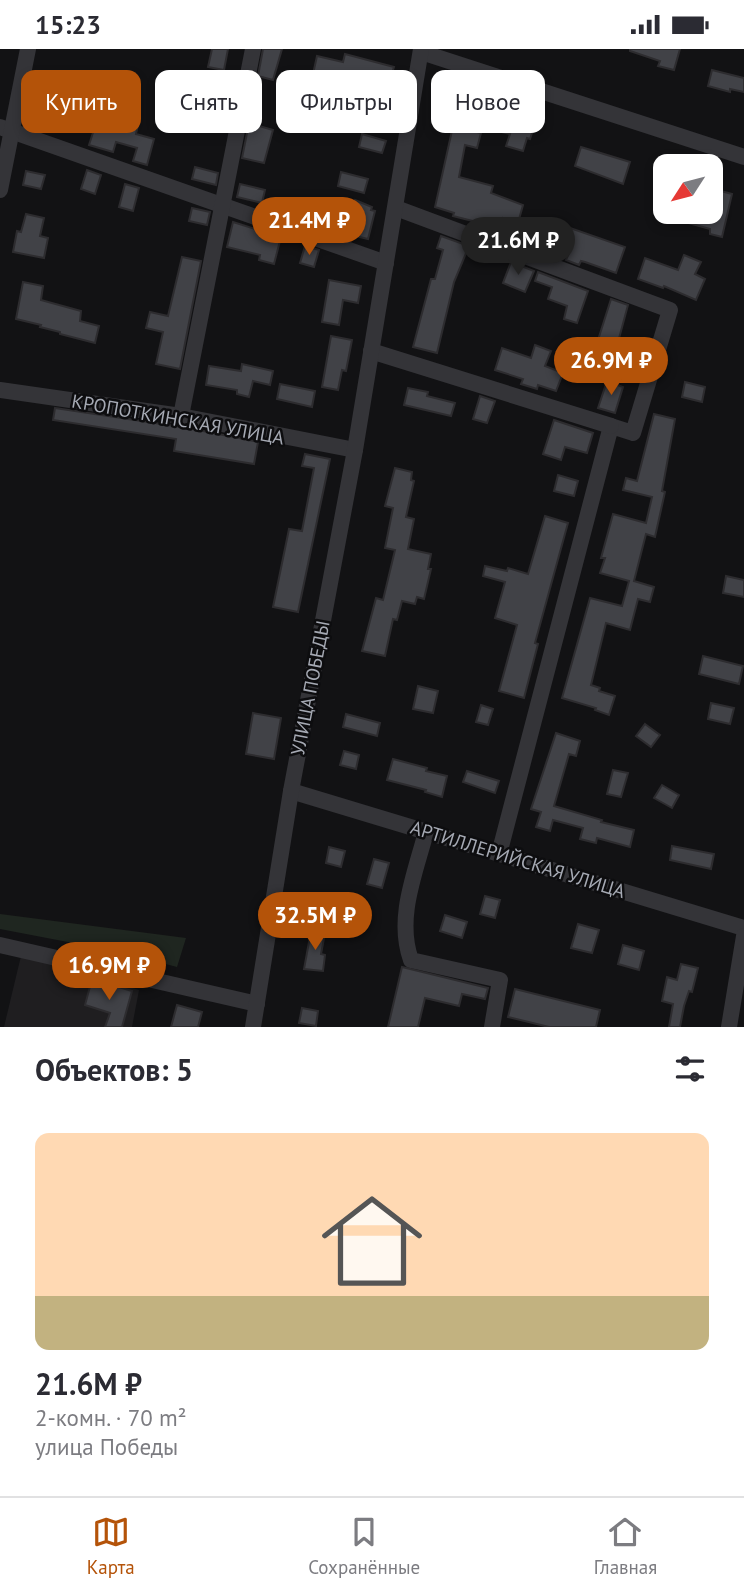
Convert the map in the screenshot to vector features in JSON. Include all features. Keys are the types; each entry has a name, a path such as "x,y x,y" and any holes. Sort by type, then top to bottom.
{"street":[{"path":"0,190 5,129 28,49"},
{"path":"181,417 253,49"},
{"path":"421,51 744,156"},
{"name":"УЛИЦА ПОБЕДЫ","path":"253,1027 291,791 355,450 421,51"},
{"path":"5,129 386,263"},
{"path":"371,351 633,433 670,310 396,208"},
{"name":"КРОПОТКИНСКАЯ УЛИЦА","path":"0,390 181,417 355,450"},
{"path":"499,854 611,426"},
{"name":"АРТИЛЛЕРИЙСКАЯ УЛИЦА","path":"291,791 744,928"},
{"path":"426,832 404,919 405,942 411,960 500,980 492,1027"},
{"path":"729,1027 744,936"},
{"path":"0,945 257,1004"}],"shaded area":[{"path":"0,914 186,938 177,967 120,952 0,929"},
{"path":"21,956 61,965 139,990 132,1027 4,1027"}],"building":[{"path":"212,49 228,49 224,70 208,67"},
{"path":"263,49 282,49 273,80 262,77 262,70 259,70"},
{"path":"630,49 680,49 674,70 658,66 660,61"},
{"path":"345,54 394,67 393,70 314,70 317,56 343,62"},
{"path":"712,70 744,78 744,92 730,89 730,92 708,86"},
{"path":"262,127 273,130 264,163 242,158 247,133 262,133"},
{"path":"93,133 136,133 154,139 147,165 133,161 137,148 116,142 113,152 89,145"},
{"path":"451,133 481,133 477,148 465,145 459,177 493,186 491,193 523,205 518,223 503,218 500,228 453,216 454,213 435,207"},
{"path":"506,133 532,133 530,139 527,138 523,151 506,146 510,134"},
{"path":"362,134 386,141 382,153 359,147"},
{"path":"581,147 630,162 623,184 575,166"},
{"path":"195,167 218,173 216,185 192,179"},
{"path":"87,170 101,175 95,194 81,189"},
{"path":"26,171 45,175 41,189 23,185"},
{"path":"341,172 368,179 364,193 338,186"},
{"path":"125,184 139,188 133,211 119,207"},
{"path":"240,184 265,190 262,203 237,197"},
{"path":"723,192 732,194 722,237 710,234 710,229 692,224 723,224"},
{"path":"355,200 375,211 368,239 347,234"},
{"path":"192,208 210,212 207,225 189,221"},
{"path":"26,214 44,218 40,236 48,238 44,258 13,252 17,231 21,232"},
{"path":"550,221 625,247 616,273 585,262 581,261 579,265 566,260 569,253 551,247 553,239 545,237"},
{"path":"233,222 281,237 274,264 259,260 260,255 227,247"},
{"path":"441,236 469,246 454,282 437,353 413,347 431,279 435,279 443,250 437,248"},
{"path":"305,246 319,250 314,267 300,263"},
{"path":"684,255 701,262 695,274 705,279 696,300 664,286 663,288 638,279 645,258 678,270"},
{"path":"182,257 201,261 180,369 156,364 163,332 146,328 150,312 168,316"},
{"path":"511,262 534,271 525,292 503,283"},
{"path":"538,272 588,291 577,323 564,319 567,306 548,299 552,287 535,281"},
{"path":"329,280 361,286 358,303 343,300 339,325 322,322"},
{"path":"23,282 43,286 41,300 81,311 80,321 99,326 95,343 16,319"},
{"path":"611,299 628,305 617,346 598,340"},
{"path":"331,336 352,340 346,371 342,370 338,390 322,387"},
{"path":"535,345 551,351 545,366 563,373 556,391 538,385 537,389 521,384 523,379 495,370 502,348 531,358"},
{"path":"242,364 273,371 270,385 253,381 249,397 237,394 237,390 206,385 209,366 241,371"},
{"path":"607,381 623,387 615,413 598,408"},
{"path":"685,382 705,387 702,402 682,397"},
{"path":"280,384 315,391 312,407 277,399"},
{"path":"408,388 428,392 427,396 455,403 451,416 404,405"},
{"path":"480,396 495,401 487,423 473,419"},
{"path":"55,408 188,428 258,442 254,464 174,451 176,439 53,420"},
{"path":"654,414 675,419 662,491 665,492 655,537 646,534 634,581 654,587 650,602 638,599 630,630 606,623 591,685 600,688 599,691 615,696 609,715 595,710 596,708 562,698 590,598 622,606 629,581 600,573 605,558 601,558 613,514 646,523 652,497 623,490 626,478 637,481"},
{"path":"554,420 593,433 587,453 565,447 561,460 543,454"},
{"path":"305,454 330,459 298,612 273,607 289,529 302,531 314,468 302,466"},
{"path":"395,468 412,472 411,480 414,481 406,517 414,519 408,549 431,554 428,569 431,569 424,599 417,597 415,604 402,601 397,620 393,619 385,656 362,651 376,598 383,600 395,550 385,548 393,508 385,506"},
{"path":"558,475 578,481 574,496 554,491"},
{"path":"545,516 568,523 535,643 538,644 524,698 499,691 517,625 495,618 505,582 483,576 485,566 507,571 508,568 528,574"},
{"path":"726,576 744,580 744,597 723,593"},
{"path":"703,656 743,666 739,684 699,674"},
{"path":"418,686 438,691 433,713 413,709"},
{"path":"711,703 734,708 730,724 708,719"},
{"path":"481,705 493,709 488,725 476,722"},
{"path":"253,713 281,718 274,759 246,754"},
{"path":"346,714 380,723 377,736 343,727"},
{"path":"645,724 660,735 651,747 636,736"},
{"path":"556,733 580,741 576,756 569,754 554,806 634,830 630,847 597,838 596,843 580,839 583,828 553,820 550,831 536,827 541,812 531,809"},
{"path":"344,751 359,755 356,769 340,765"},
{"path":"393,759 447,776 442,797 387,780"},
{"path":"613,770 628,773 621,797 607,794"},
{"path":"467,771 499,781 495,793 463,782"},
{"path":"662,785 679,795 672,808 654,798"},
{"path":"672,846 714,854 711,869 670,860"},
{"path":"329,847 345,851 341,867 326,863"},
{"path":"374,859 389,863 382,888 367,884"},
{"path":"485,896 500,900 495,918 480,914"},
{"path":"445,915 467,922 462,938 440,931"},
{"path":"578,924 599,930 592,953 571,948"},
{"path":"311,931 325,933 321,954 325,955 323,971 304,969"},
{"path":"623,945 644,951 639,970 618,964"},
{"path":"681,964 698,968 692,992 689,991 684,1006 680,1027 669,1027 673,1004 662,1001 667,977 677,980"},
{"path":"402,967 488,988 485,999 462,994 459,1006 425,998 418,1027 388,1027"},
{"path":"92,979 132,991 122,1027 105,1027 110,1013 85,1005"},
{"path":"515,989 600,1010 596,1027 549,1027 508,1017"},
{"path":"177,1005 202,1012 198,1027 171,1027"},
{"path":"302,1008 318,1011 316,1026 299,1023"}]}
